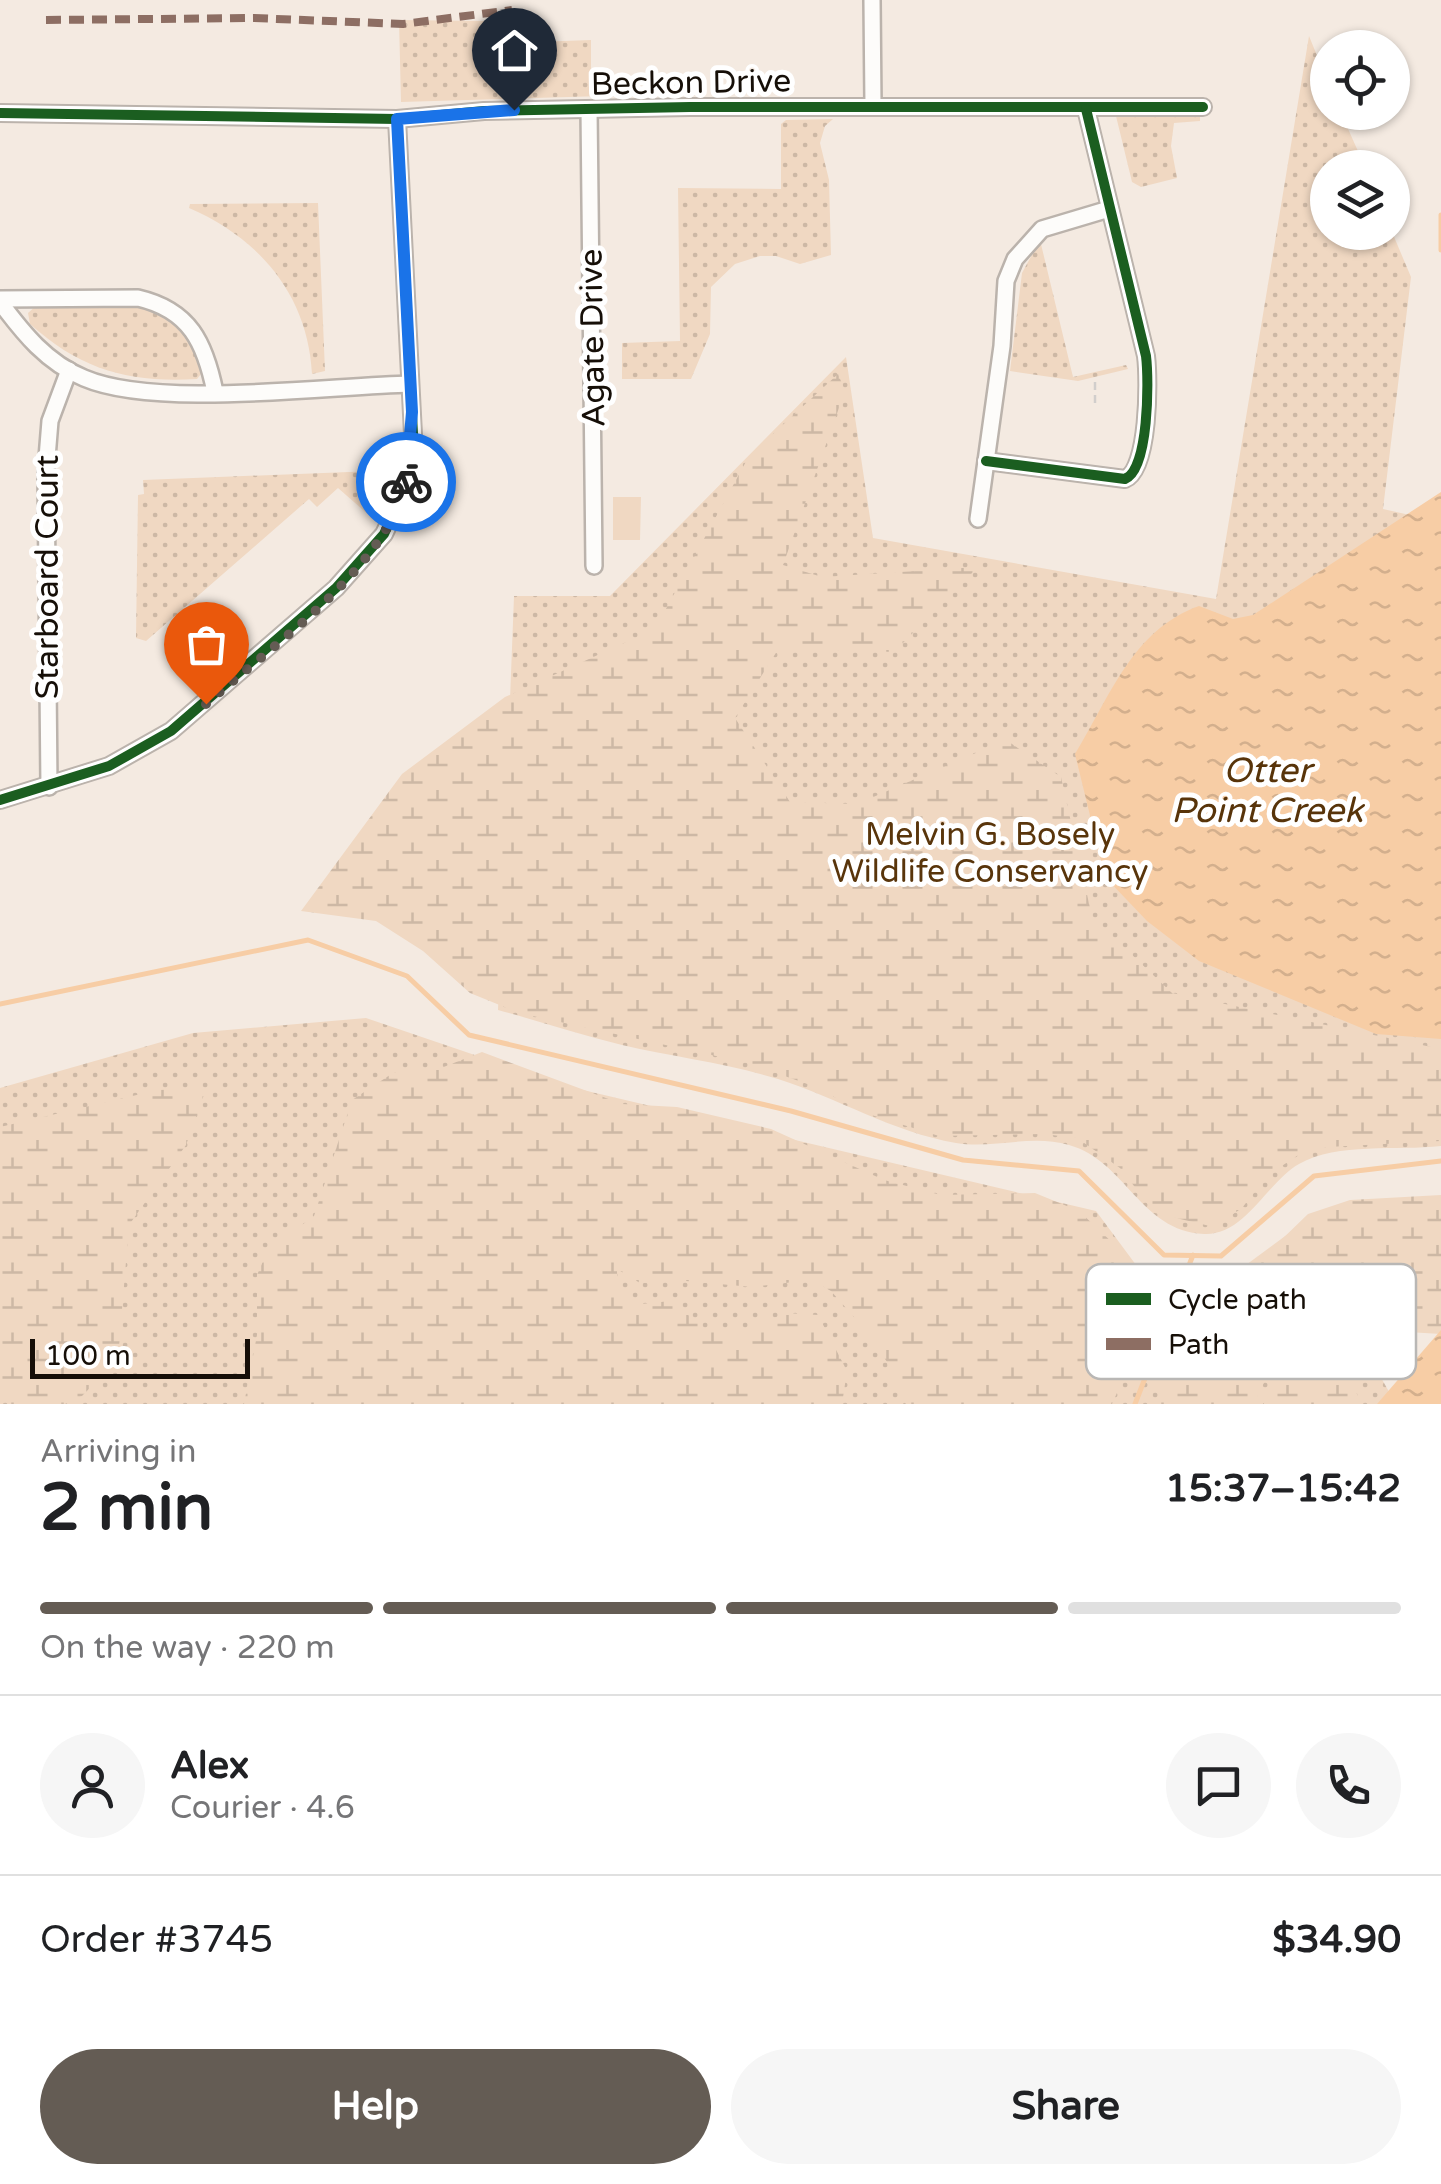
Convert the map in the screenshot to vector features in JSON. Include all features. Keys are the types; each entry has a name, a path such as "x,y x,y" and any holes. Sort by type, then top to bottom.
{"street":[{"path":"872,0 873,105"},
{"name":"Beckon Drive","path":"0,113 397,119 484,111 589,109 1203,106"},
{"path":"986,461 1124,480 1136,472 1148,372 1086,108"},
{"name":"Agate Drive","path":"589,109 594,566"},
{"path":"0,800 109,766 172,731 356,568 384,534 404,489 413,434 397,119"},
{"path":"978,518 1006,281 1015,259 1042,230 1109,209"},
{"path":"0,301 138,298 159,303 199,336 216,392"},
{"path":"0,301 37,346 69,370 130,390 216,392 410,384"},
{"name":"Starboard Court","path":"49,787 46,470 50,421 69,370"}],"path":[{"path":"1095,403 1096,379"}],"green space":[{"path":"399,20 484,21 509,43 591,40 591,86 606,86 604,96 401,102"},
{"name":"Melvin G. Bosely Wildlife Conservancy","path":"1309,36 1310,130 1349,130 1357,150 1310,150 1310,250 1400,250 1411,277 1383,509 1441,522 1441,1146 1349,1150 1314,1157 1287,1172 1232,1226 1204,1234 1164,1221 1105,1165 1069,1145 1041,1141 970,1144 932,1138 778,1079 622,1045 498,1010 514,596 610,596 846,357 873,538 1216,599"},
{"path":"1116,116 1200,116 1200,121 1174,123 1171,146 1177,178 1141,187 1132,182"},
{"path":"833,119 825,126 820,143 829,180 831,255 800,264 776,256 760,256 735,264 711,287 710,334 691,379 622,379 622,343 680,341 678,188 781,189 781,124 786,120"},
{"path":"318,203 325,371 312,374 301,319 275,273 237,235 189,208 190,204"},
{"path":"1040,240 1073,377 1126,365 1128,369 1078,381 1010,371 1022,273"},
{"path":"38,304 148,306 182,324 205,369 197,379 149,379 87,363 30,324 28,313"},
{"path":"838,374 845,391 783,565 822,577 978,567 894,652 779,648 735,718 790,802 857,804 1006,740 1061,777 1092,917 1172,993 1441,1049 1441,1141 1309,1148 1268,1175 1242,1208 1214,1227 1155,1213 1120,1168 1077,1138 1043,1134 939,1136 865,1113 813,1086 748,1063 519,1013 470,993 423,951 376,921 301,911 402,774 505,697 655,629 749,456"},
{"path":"399,470 379,524 338,488 317,507 309,499 146,641 136,638 138,495 144,494 143,480"},
{"path":"613,497 641,497 640,540 613,540"},
{"path":"366,1018 566,1086 1096,1211 1135,1264 1086,1264 1086,1379 1382,1379 1396,1404 0,1404 0,1088 193,1033"},
{"path":"482,1052 622,1104 677,1107 771,1129 884,1180 941,1195 1035,1193 1079,1211 1135,1264 1086,1264 1086,1379 1123,1379 1112,1404 906,1404 893,1388 887,1362 868,1333 831,1291 811,1280 752,1287 686,1281 640,1283 617,1269 617,1283 641,1304 671,1301 704,1328 750,1328 786,1313 818,1315 847,1371 842,1404 244,1404 257,1335 257,1275 268,1250 314,1216 352,1100 393,1073 441,1068"},
{"path":"206,1089 186,1145 129,1225 118,1359 82,1396 65,1404 11,1404 0,1388 0,1127 158,1090"},
{"path":"1441,1195 1441,1334 1416,1332 1416,1264 1256,1264 1308,1214 1350,1200"},
{"path":"1296,1228 1316,1264 1247,1264"},
{"path":"1164,1379 1266,1379 1254,1404 1157,1404"},
{"path":"1283,1379 1351,1379 1361,1404 1263,1404"}],"water":[{"name":"Otter Point Creek","path":"1441,492 1441,1039 1376,1034 1199,961 1147,921 1105,877 1075,754 1125,668 1156,631 1199,606 1233,619 1253,615"},
{"path":"1441,1330 1441,1404 1377,1404 1399,1379 1416,1379 1416,1359"}],"waterway":[{"path":"1441,215 1441,250"},
{"path":"0,1004 308,940 407,976 469,1035 791,1111 963,1160 1079,1171 1164,1255 1221,1256 1314,1176 1441,1161"},
{"path":"1189,1264 1193,1255"},
{"path":"1135,1404 1145,1379"}],"marked path":[{"path":"46,20 254,18 403,24 512,10"}],"cycle path":[{"path":"0,113 397,119 484,111 690,107 1203,107"},
{"path":"986,461 1125,479 1139,459 1146,423 1146,356 1086,109"},
{"path":"0,800 109,766 171,731 336,588 384,534 405,489 413,434 397,119"}],"way so far":[{"path":"206,704 356,568 396,514 406,482"}],"route":[{"path":"406,482 413,434 397,119 514,110"}]}
